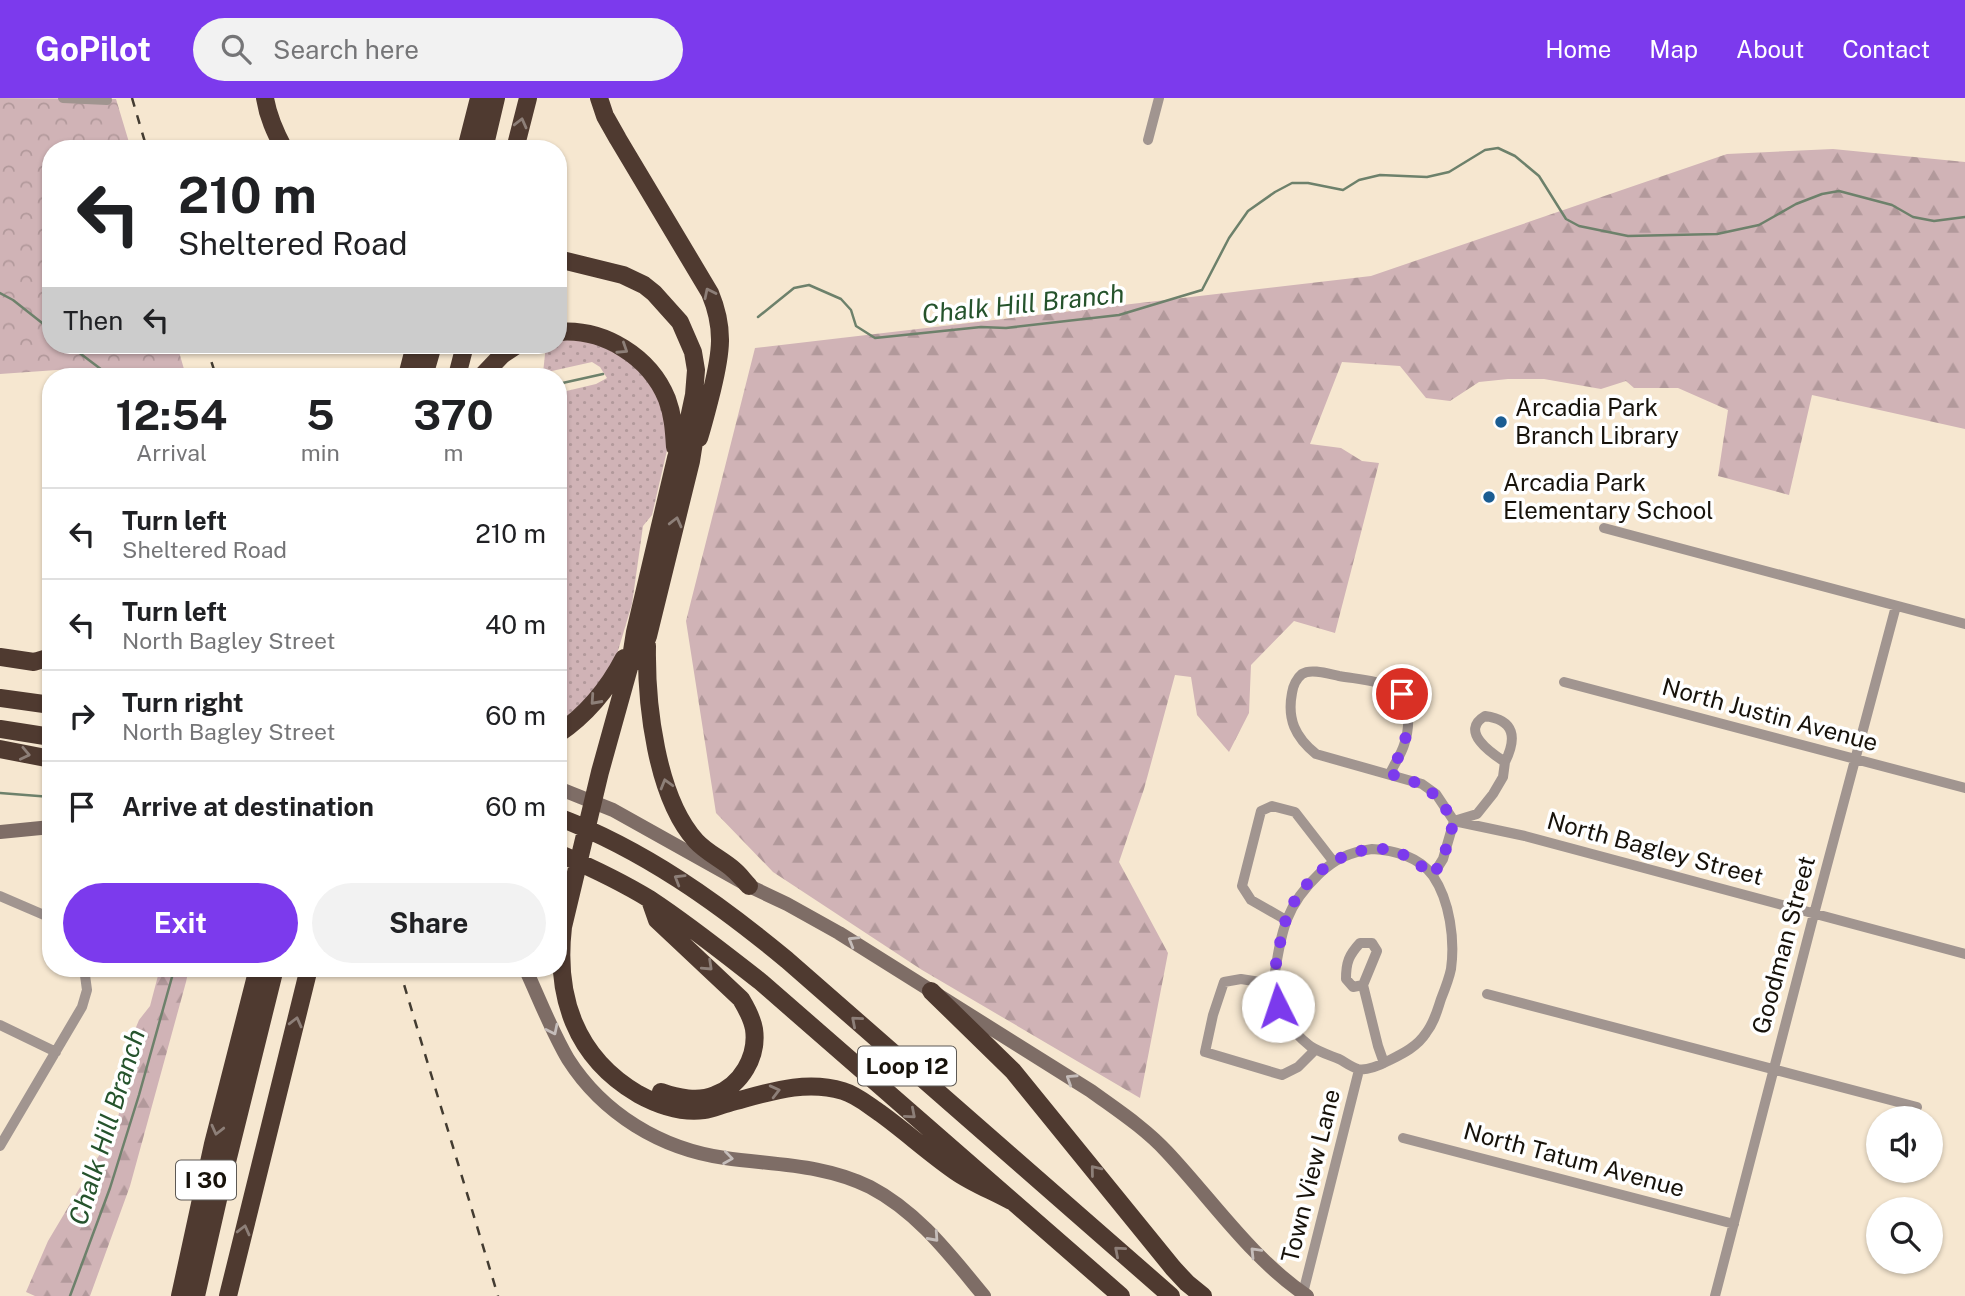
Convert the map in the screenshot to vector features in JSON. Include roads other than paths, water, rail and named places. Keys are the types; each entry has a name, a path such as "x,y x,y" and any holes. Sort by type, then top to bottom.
{"highway":[{"path":"253,98 266,140"},
{"path":"265,98 279,140"},
{"path":"457,140 467,98"},
{"path":"468,140 479,98"},
{"path":"486,140 496,98"},
{"path":"517,140 527,98"},
{"path":"599,98 618,139 710,293 720,324 719,359 702,428 683,460"},
{"path":"567,252 607,266 654,293 671,310 687,335 696,370 683,460 641,634 637,666 606,775 574,906 571,957 573,980 577,1002 598,1043 631,1076 668,1095 683,1098 714,1096 737,1082 750,1062 754,1047 751,1016 728,984 657,920 650,900"},
{"path":"567,260 607,266"},
{"path":"567,332 614,342 646,366 667,399 683,460"},
{"path":"489,368 505,354"},
{"path":"567,727 580,716 614,676 641,634"},
{"path":"641,634 649,709 670,798 682,822 698,844 735,870 749,886"},
{"path":"0,657 34,662 42,660"},
{"path":"0,698 42,704"},
{"path":"0,729 42,736"},
{"path":"0,749 42,757"},
{"name":"Loop 12","path":"567,821 631,850 687,883 739,921 1171,1296"},
{"name":"Loop 12","path":"567,857 650,900 761,982 1121,1296"},
{"path":"567,919 574,906"},
{"name":"I 30","path":"180,1296 214,1144 242,1066 257,977"},
{"path":"196,1296 242,1066 272,977"},
{"name":"I 30","path":"228,1296 307,977"},
{"path":"562,977 571,1017 593,1057 626,1087 661,1105 682,1110 705,1110 782,1088 805,1086 826,1087 845,1092 863,1101 956,1172 1011,1201"},
{"path":"932,990 1013,1071 1173,1268 1203,1296"}],"main road":[{"path":"0,649 42,658"},
{"path":"567,792 613,810 828,927 1079,1084 1127,1117 1166,1150 1258,1255 1305,1295"},
{"path":"0,832 42,828"},
{"path":"529,977 569,1059 586,1083 606,1104 630,1122 683,1149 724,1158 814,1168 842,1175 870,1188 906,1211 932,1233 984,1296"}],"street":[{"path":"63,98 107,100"},
{"path":"1149,140 1159,98"},
{"path":"1604,528 1965,624"},
{"name":"Goodman Street","path":"1715,1296 1896,606"},
{"path":"1390,774 1404,745 1407,731 1409,716 1402,694 1394,687 1360,679 1315,672 1301,675 1293,688 1290,714 1296,732 1305,745 1316,754 1422,784 1436,794 1454,821 1443,859 1433,875"},
{"name":"North Justin Avenue","path":"1564,682 1965,788"},
{"path":"1454,821 1477,814 1503,777 1512,734 1499,719 1485,716 1477,724 1477,739 1505,762"},
{"path":"1286,920 1251,900 1242,886 1261,811 1272,806 1295,812 1333,861"},
{"name":"North Bagley Street","path":"1454,821 1525,836 1965,954"},
{"path":"1372,849 1390,850 1413,859 1433,875 1443,897 1452,935 1451,971 1435,1018 1427,1032 1418,1044 1384,1063 1359,1070 1315,1050 1295,1033 1278,1006 1273,984 1286,920 1298,896 1333,861 1353,852 1372,849"},
{"path":"0,896 42,914"},
{"path":"0,1146 82,1007 87,990 85,977"},
{"path":"1273,984 1241,979 1224,982 1205,1052 1282,1074 1298,1067 1315,1050"},
{"path":"1363,985 1384,1063"},
{"path":"1487,994 1913,1106"},
{"path":"0,1025 56,1052"},
{"name":"Town View Lane","path":"1305,1295 1359,1070"},
{"name":"North Tatum Avenue","path":"1403,1138 1734,1224"}],"waterway":[{"name":"Chalk Hill Branch","path":"758,317 794,288 809,285 841,299 851,310 856,326 875,338 981,327 1006,328 1119,315 1202,290 1229,238 1248,211 1292,183 1308,183 1343,190 1359,180 1380,175 1427,177 1449,172 1485,150 1498,148 1515,156 1539,176 1566,219 1579,226 1628,236 1717,234 1759,225 1796,204 1839,191 1892,205 1913,217 1934,221 1965,217"},
{"name":"Chalk Hill Branch","path":"0,293 42,323"},
{"name":"Chalk Hill Branch","path":"81,354 99,368"},
{"name":"Chalk Hill Branch","path":"567,382 603,374"},
{"name":"Chalk Hill Branch","path":"0,793 42,796"},
{"name":"Chalk Hill Branch","path":"70,1296 110,1188 172,977"}],"railway":[{"path":"132,98 144,140"},
{"path":"209,354 213,368"},
{"path":"402,977 498,1296"}],"place":[{"name":"Arcadia Park Branch Library","path":"1501,422"},
{"name":"Arcadia Park Elementary School","path":"1489,497"}]}
